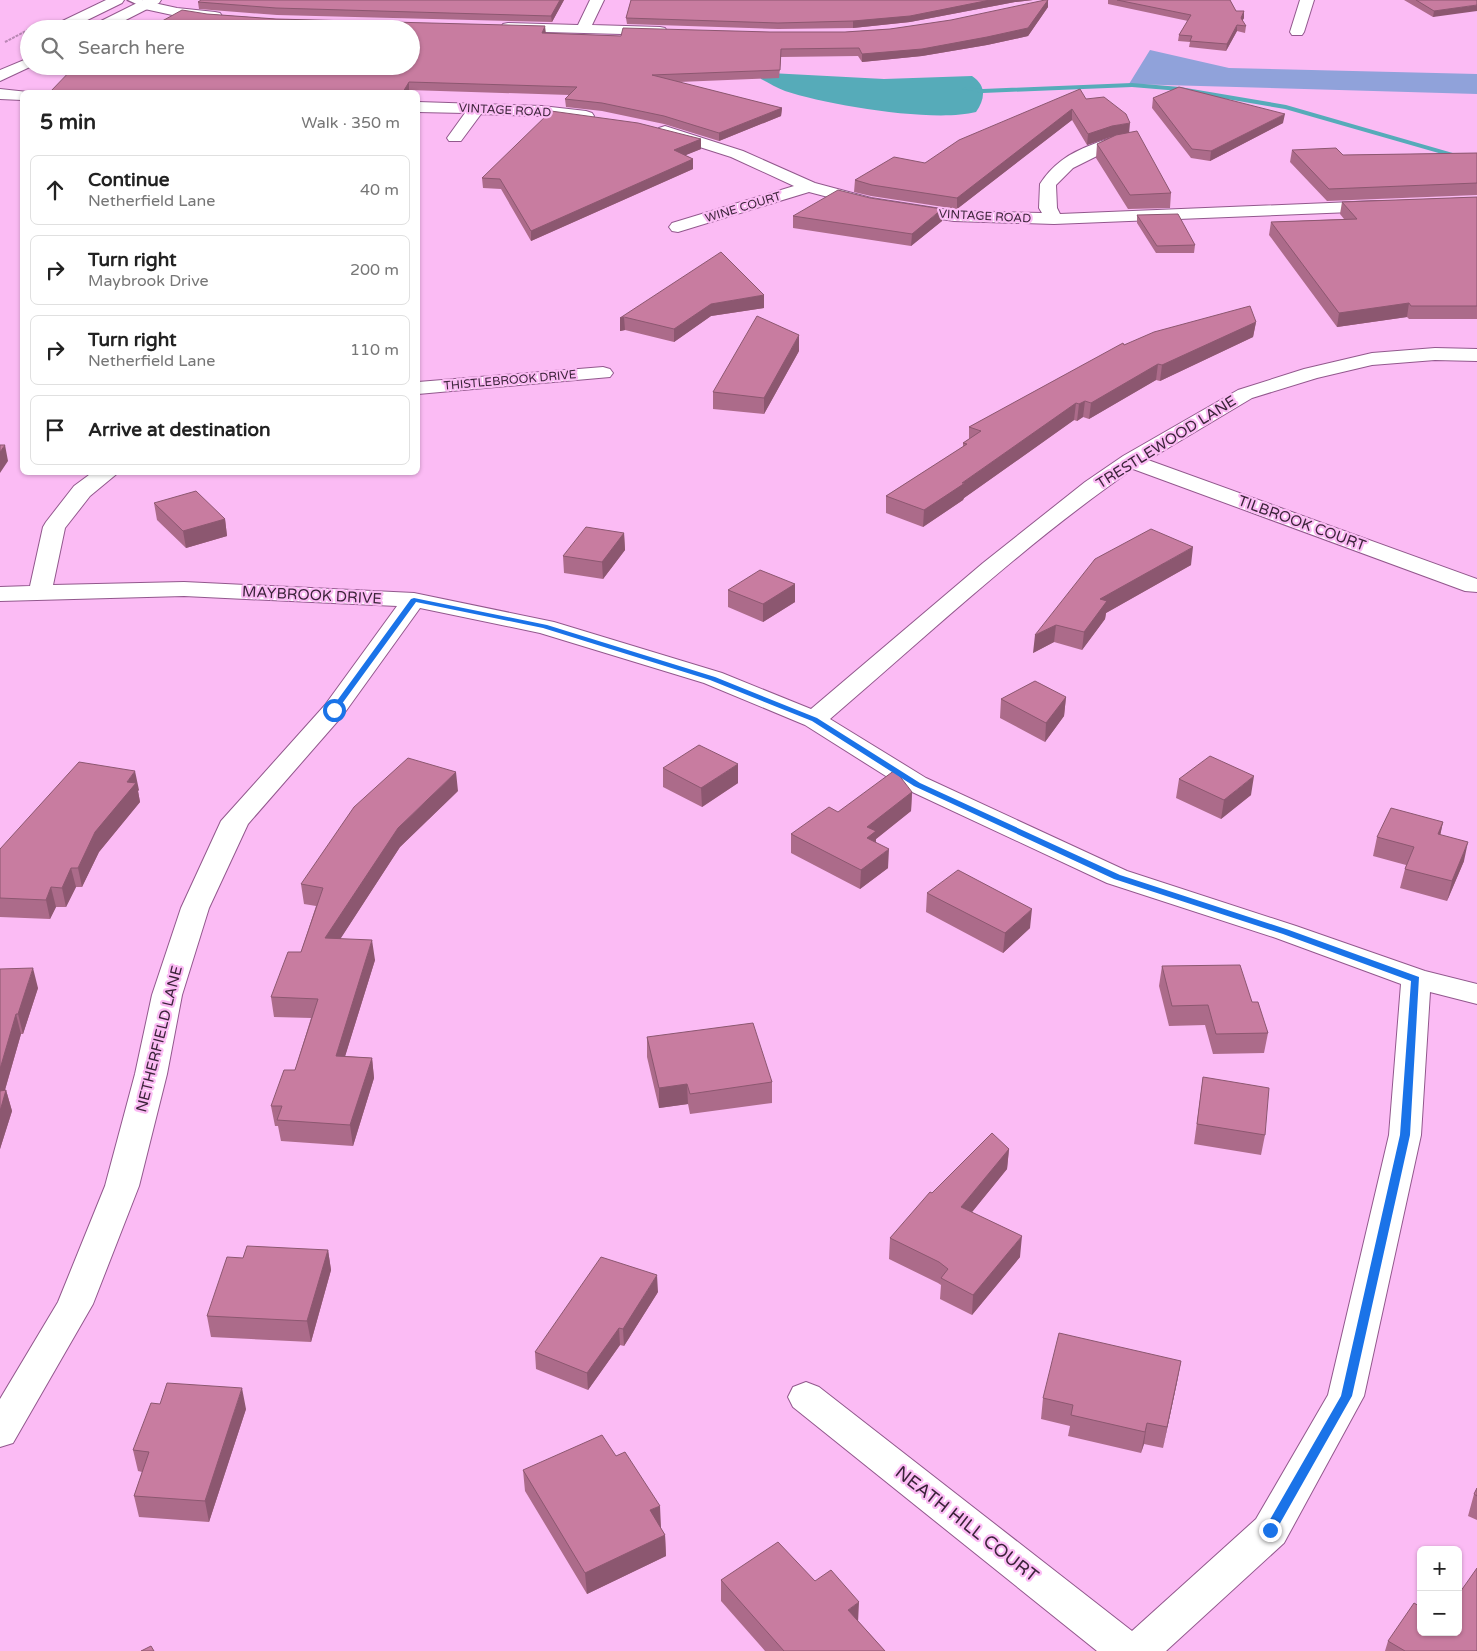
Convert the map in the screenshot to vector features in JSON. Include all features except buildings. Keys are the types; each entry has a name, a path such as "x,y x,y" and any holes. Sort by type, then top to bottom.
{"street":[{"path":"76,20 117,0"},
{"path":"582,29 598,0"},
{"path":"1297,32 1307,0"},
{"path":"113,20 144,2 177,12 228,18"},
{"path":"493,27 671,31"},
{"path":"0,76 20,66"},
{"path":"0,94 20,94"},
{"name":"VINTAGE ROAD","path":"420,107 476,108 602,118"},
{"path":"456,138 476,108"},
{"name":"VINTAGE ROAD","path":"649,127 737,154 809,187 870,203 954,216 1054,219 1393,206"},
{"path":"1054,219 1048,208 1048,184 1067,164 1110,143 1135,139"},
{"name":"WINE COURT","path":"678,227 809,187"},
{"name":"TRESTLEWOOD LANE","path":"814,720 991,568 1093,488 1131,461 1245,394 1312,372 1372,359 1435,354 1477,355"},
{"name":"THISTLEBROOK DRIVE","path":"420,388 603,373"},
{"name":"TILBROOK COURT","path":"1131,461 1473,586"},
{"path":"40,593 54,527 82,491 104,475"},
{"name":"MAYBROOK DRIVE","path":"0,594 184,589 414,600 545,627 713,678 814,720 917,784 1117,877 1286,932 1416,979 1477,994"},
{"name":"NETHERFIELD LANE","path":"0,1432 75,1304 122,1186 152,1074 167,994 195,908 234,821 334,710 414,600"},
{"path":"1138,1651 1270,1530 1346,1396 1405,1135 1416,979"},
{"name":"NEATH HILL COURT","path":"806,1397 1127,1651"}],"path":[{"path":"0,44 20,34"}],"shaded area":[{"path":"1150,50 1229,68 1477,74 1477,94 1129,84"},
{"path":"770,73 884,79 972,76 982,88 983,98 976,112 957,115 908,114 881,111 827,102 785,91 761,79 760,77"}],"waterway":[{"path":"966,89 983,91 1132,85 1180,89 1286,107 1477,162"}],"route":[{"path":"334,710 414,600 545,627 713,678 814,720 917,784 1117,877 1286,932 1416,979 1405,1135 1346,1396 1270,1530"}]}
